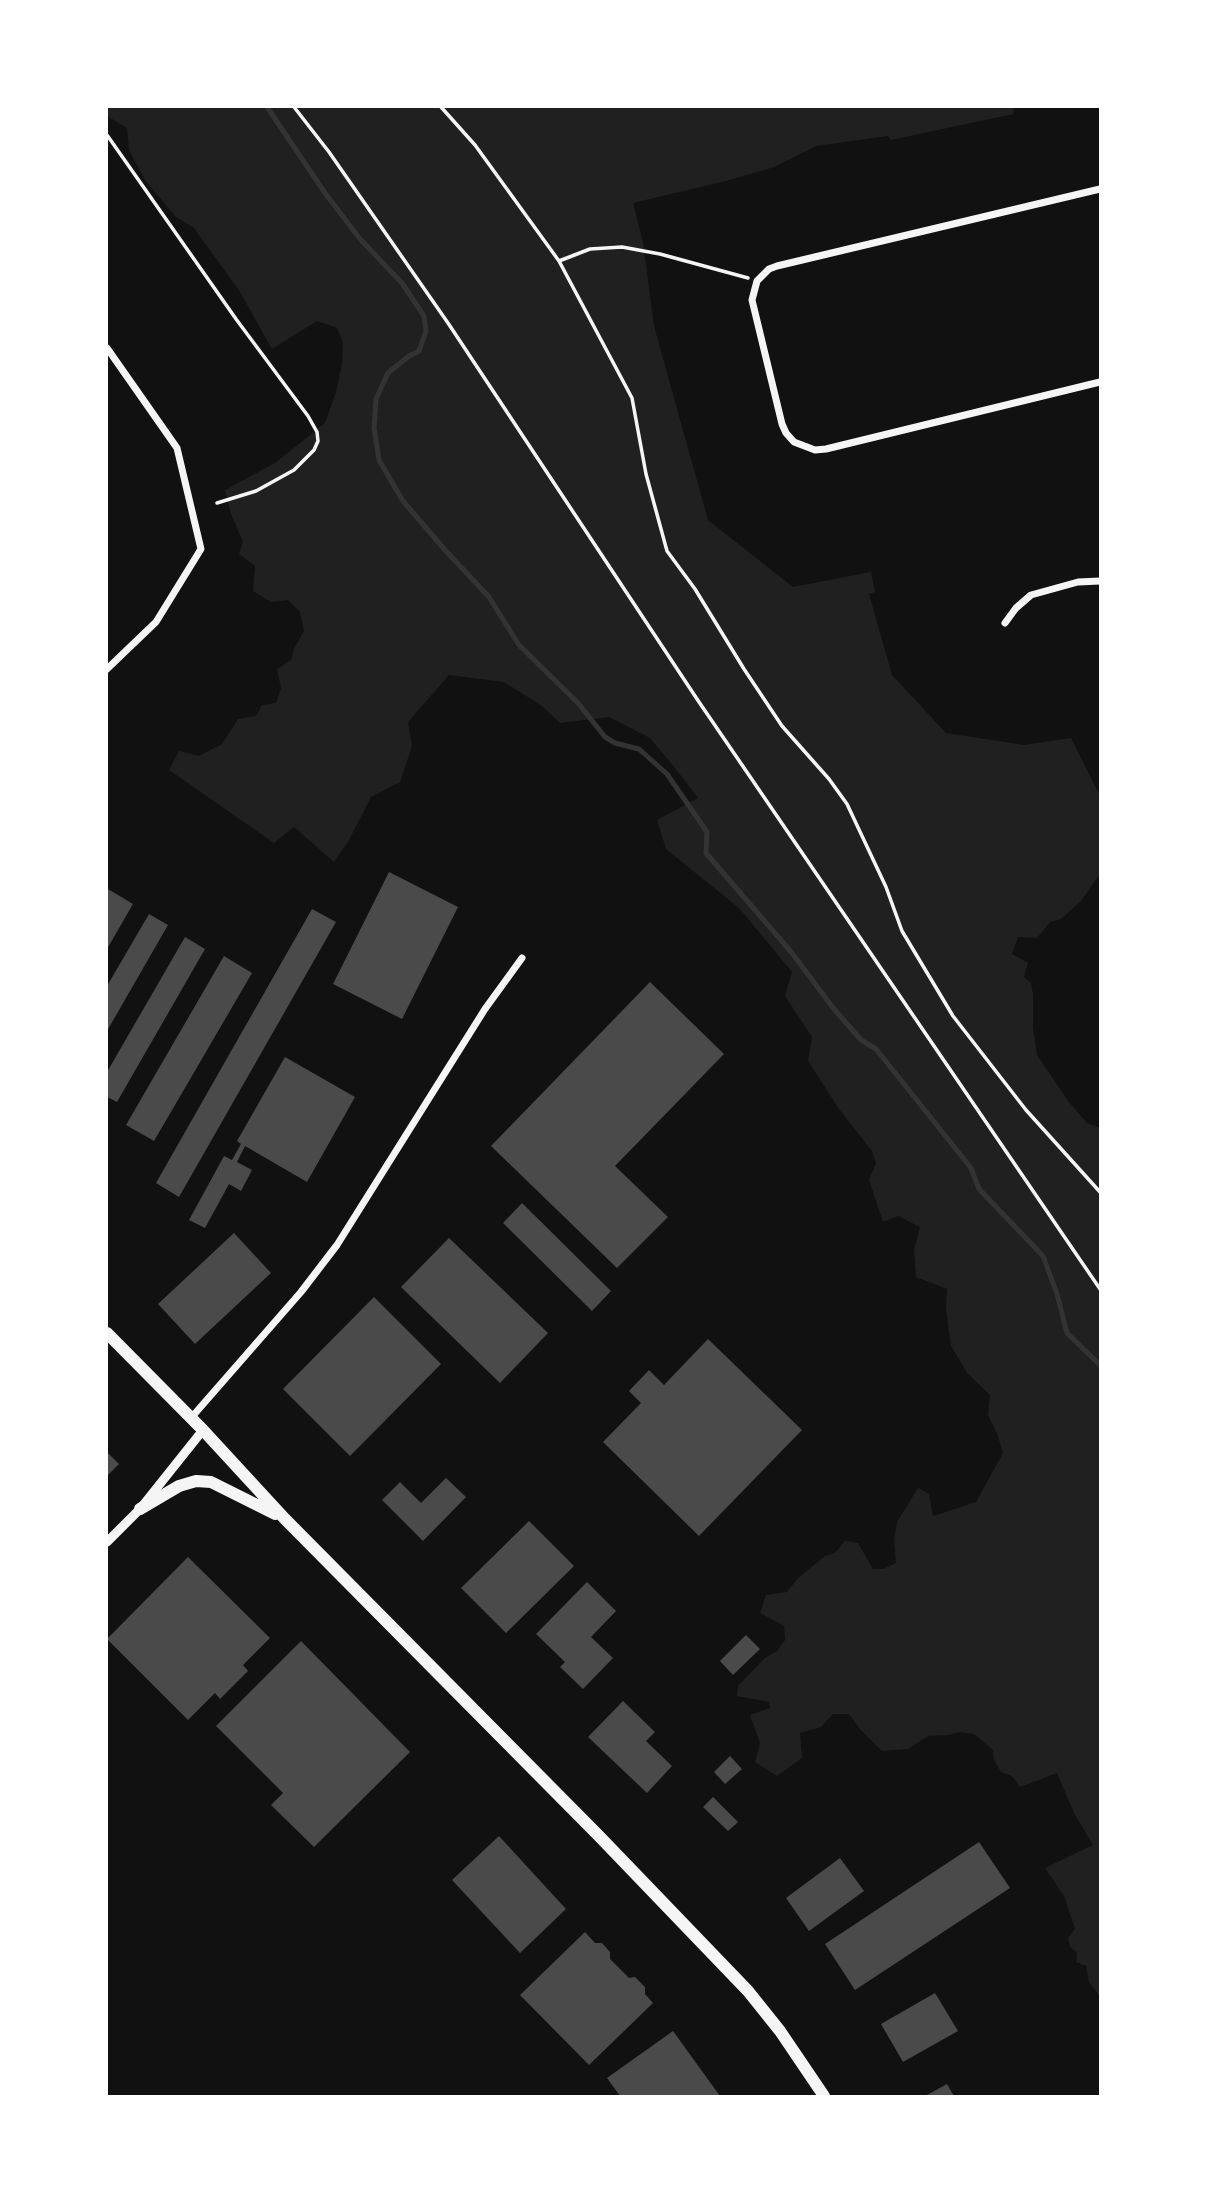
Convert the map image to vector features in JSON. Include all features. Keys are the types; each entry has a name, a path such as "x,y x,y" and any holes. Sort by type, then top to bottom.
{"main road":[{"path":"107,1333 203,1430 285,1519 599,1836 748,1991 780,2031 824,2096"},
{"path":"140,1508 179,1486 196,1481 211,1482 285,1519"}],"street":[{"path":"1100,189 777,266 769,269 757,281 753,290 753,309 782,424 794,442 815,450 1100,382"},
{"path":"107,348 177,447 201,549 156,622 107,669"},
{"path":"1005,623 1016,607 1031,595 1079,582 1100,581"},
{"path":"191,1418 301,1292 337,1245 485,1009 522,958"},
{"path":"107,1542 140,1508 203,1430"}],"path":[{"path":"294,107 329,152 448,323 707,713 1100,1289"},
{"path":"441,107 475,145 559,261 632,398 646,474 667,551 695,589 782,726 829,779 847,804 886,887 902,931 953,1016 1026,1110 1100,1192"},
{"path":"107,135 317,432 318,441 314,450 294,470 256,491 217,503"},
{"path":"559,261 590,249 622,247 660,254 757,281"}],"shaded area":[{"path":"107,107 1014,107 1013,114 891,140 888,136 816,146 774,167 633,203 643,242 654,326 708,520 793,587 871,572 875,592 869,594 892,675 946,733 1024,745 1071,738 1100,796 1100,874 1081,901 1061,919 1050,922 1037,938 1018,937 1012,954 1028,963 1024,977 1031,983 1033,994 1033,1028 1037,1055 1068,1101 1087,1123 1100,1128 1100,1996 1089,1982 1086,1966 1076,1962 1077,1953 1070,1947 1068,1938 1075,1929 1064,1896 1045,1868 1093,1845 1074,1813 1057,1773 1020,1787 1012,1776 1001,1772 994,1760 993,1750 974,1734 960,1732 928,1736 908,1749 882,1751 849,1714 833,1714 821,1727 800,1733 802,1758 777,1776 755,1762 760,1743 750,1715 770,1708 769,1702 737,1696 738,1686 765,1658 777,1651 785,1640 784,1626 760,1613 766,1595 787,1592 798,1578 825,1556 835,1553 845,1541 858,1543 873,1569 883,1569 896,1563 894,1540 897,1522 918,1488 929,1494 933,1516 976,1502 1003,1453 988,1415 990,1395 967,1373 951,1346 946,1309 947,1289 916,1277 914,1250 920,1227 898,1216 883,1222 869,1180 876,1163 872,1151 839,1109 808,1061 812,1037 785,996 792,972 739,908 666,849 657,820 698,798 650,738 609,717 560,723 542,706 504,682 449,675 408,722 412,746 400,782 371,797 348,842 334,862 294,827 274,843 169,770 179,751 199,756 222,744 238,719 256,716 262,705 276,703 281,688 277,669 291,660 304,631 300,612 288,600 271,602 253,591 255,566 239,554 243,542 231,514 225,490 275,463 325,423 336,392 343,342 337,328 317,321 272,349 240,292 194,228 175,216 145,180 129,150 127,128 107,116"}],"building":[{"path":"389,872 458,907 402,1019 333,984"},
{"path":"108,889 133,904 107,949 107,891"},
{"path":"312,909 336,922 179,1197 156,1183"},
{"path":"149,914 168,925 107,1031 107,986"},
{"path":"185,937 205,949 117,1102 107,1097 107,1072"},
{"path":"224,956 252,973 154,1141 126,1125"},
{"path":"650,982 724,1054 615,1166 668,1217 617,1268 491,1146"},
{"path":"285,1057 355,1097 307,1182 245,1146 237,1162 252,1170 241,1191 229,1184 205,1228 189,1220 224,1156 232,1160 241,1144 237,1141"},
{"path":"522,1203 611,1291 592,1311 503,1223"},
{"path":"234,1233 271,1273 195,1344 158,1304"},
{"path":"449,1238 548,1333 500,1383 401,1287"},
{"path":"374,1297 441,1364 350,1456 283,1389"},
{"path":"708,1339 802,1430 699,1536 603,1442 641,1403 629,1391 649,1370 664,1385"},
{"path":"107,1452 119,1464 107,1476"},
{"path":"446,1478 466,1497 423,1541 382,1500 400,1482 421,1503"},
{"path":"529,1521 574,1566 506,1633 461,1588"},
{"path":"188,1557 270,1638 243,1665 248,1671 220,1699 215,1693 188,1720 107,1639"},
{"path":"587,1582 616,1611 591,1637 613,1658 583,1689 560,1667 565,1662 536,1634"},
{"path":"746,1635 760,1649 733,1675 720,1661"},
{"path":"301,1641 410,1752 314,1847 271,1805 283,1793 216,1726"},
{"path":"623,1701 655,1732 646,1741 672,1766 647,1793 588,1737"},
{"path":"730,1756 742,1769 725,1784 714,1772"},
{"path":"713,1797 738,1822 728,1831 703,1807"},
{"path":"499,1836 566,1909 520,1953 452,1880"},
{"path":"979,1842 1010,1888 855,1990 825,1944"},
{"path":"840,1858 864,1891 809,1931 786,1898"},
{"path":"585,1932 595,1943 602,1943 610,1952 610,1959 629,1978 635,1977 645,1987 645,1994 653,2003 589,2065 520,1995"},
{"path":"935,1993 958,2031 903,2062 881,2024"},
{"path":"673,2031 720,2096 620,2096 607,2078"},
{"path":"947,2084 954,2096 925,2096"}],"waterway":[{"path":"267,107 325,193 360,239 402,283 424,316 426,331 419,351 388,373 376,399 374,428 379,460 403,501 489,597 519,645 578,703 605,737 615,743 639,749 667,774 707,832 706,853 792,953 834,1009 861,1040 876,1049 971,1168 979,1189 1043,1256 1067,1333 1100,1365"}]}
